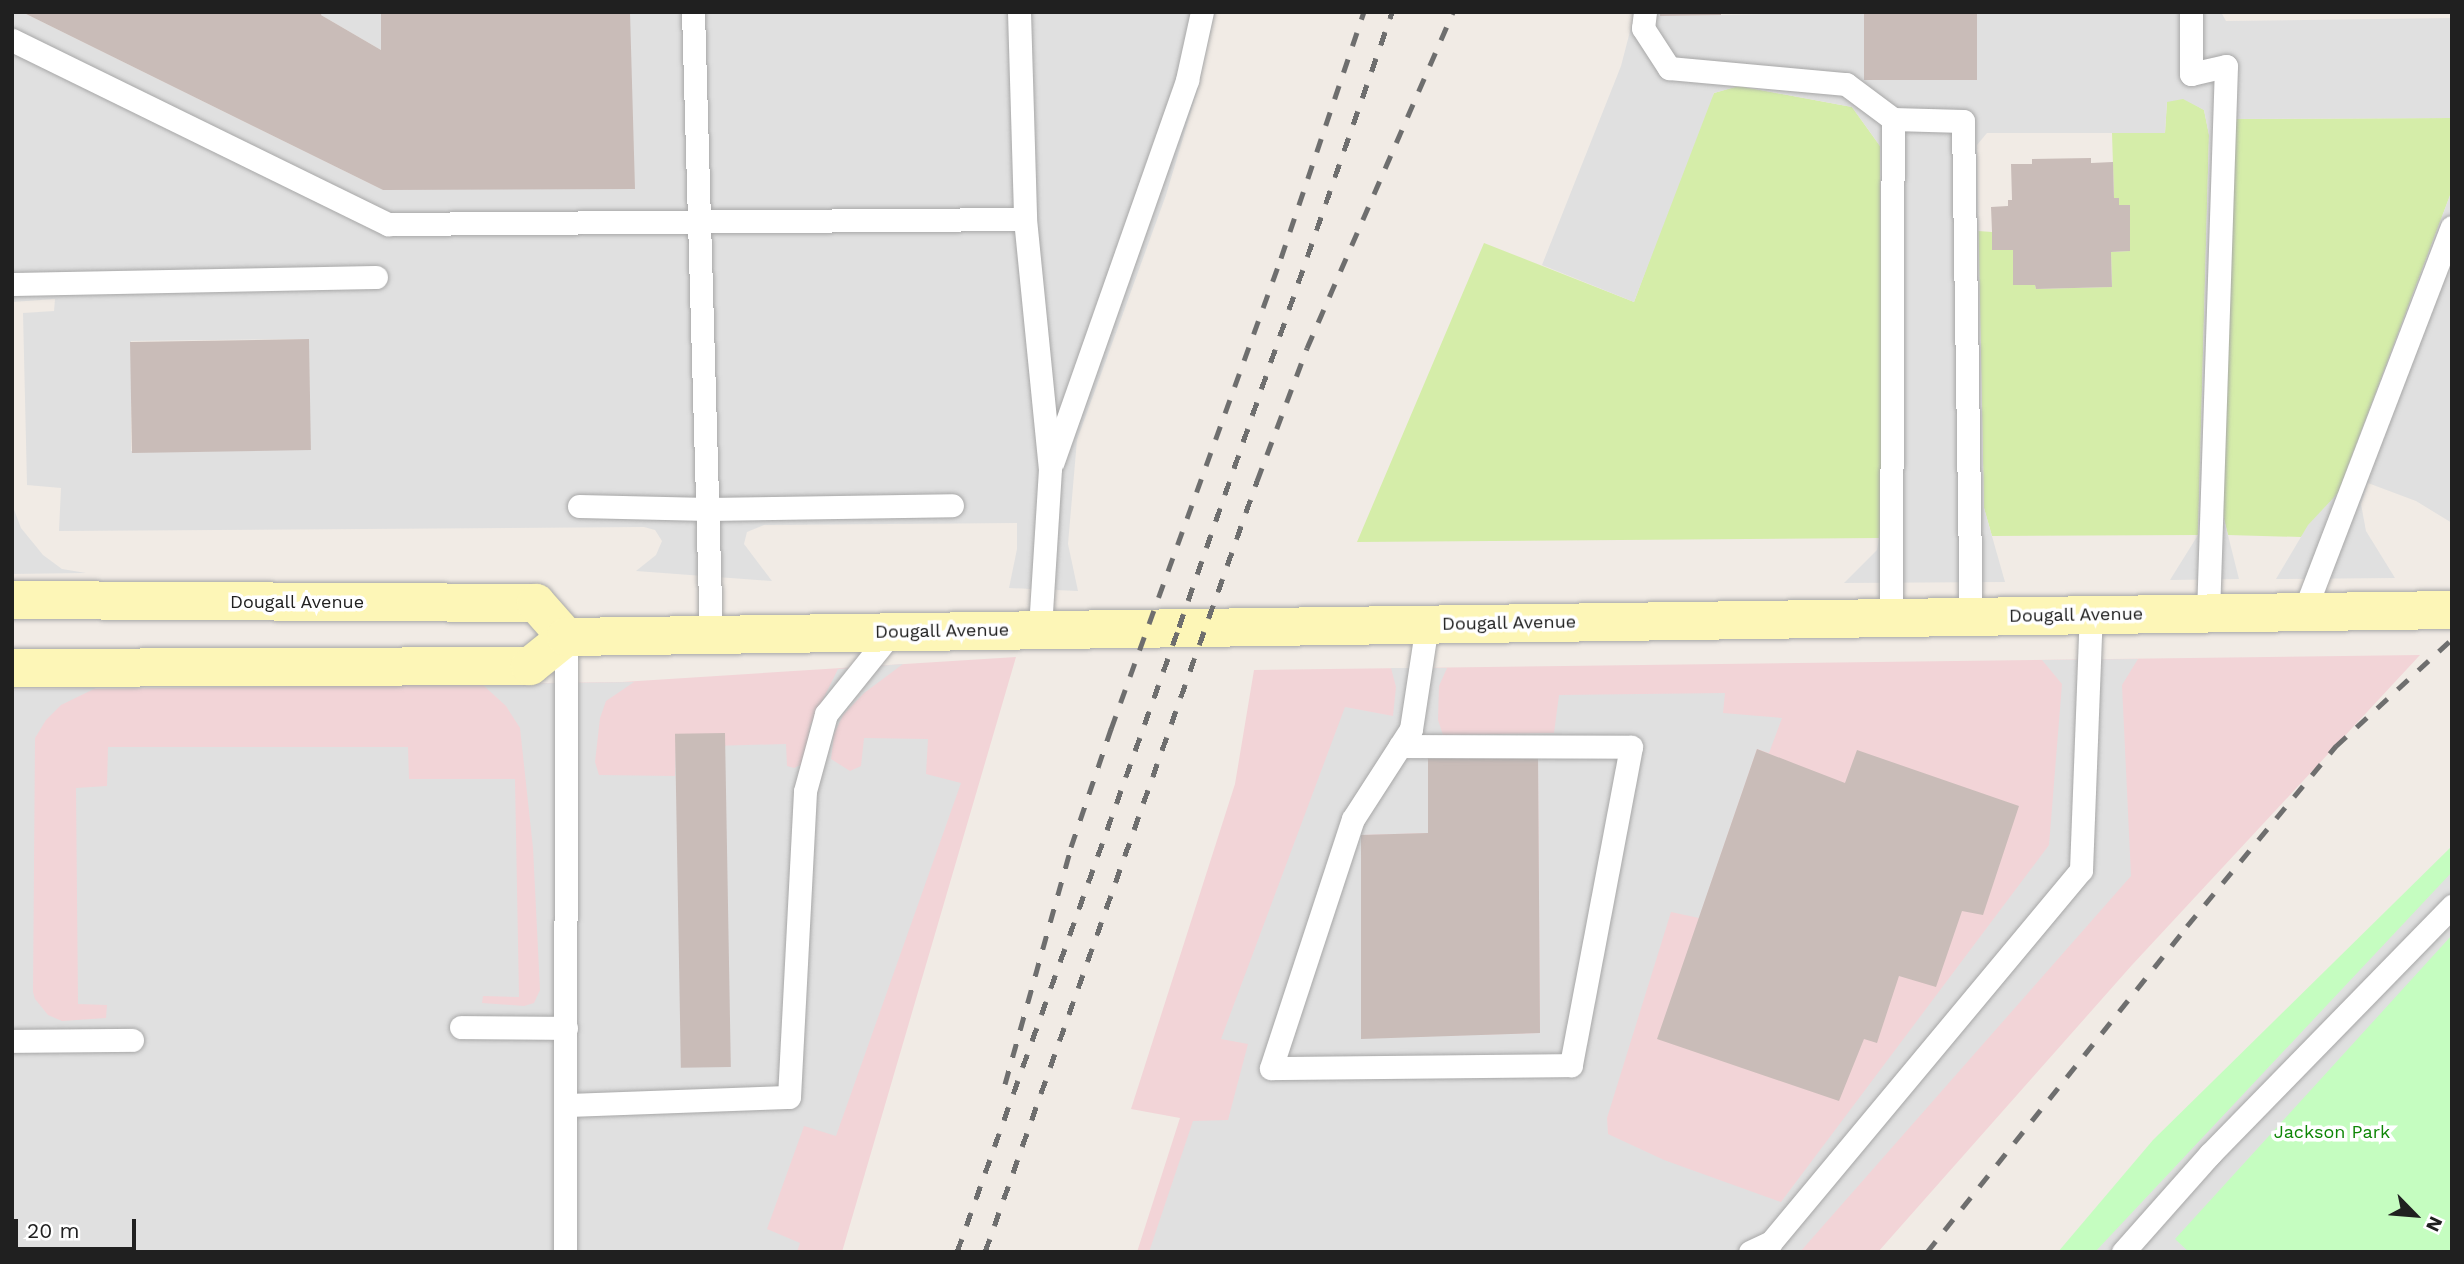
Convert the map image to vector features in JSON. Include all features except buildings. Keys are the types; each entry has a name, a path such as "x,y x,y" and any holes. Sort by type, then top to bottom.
{"street":[{"name":"Dougall Avenue","path":"12,600 536,603 566,637 2452,610"},
{"path":"12,668 530,666 566,637"}],"lane":[{"path":"693,12 711,635"},
{"path":"1019,12 1026,219 1050,469 1041,630"},
{"path":"1050,469 1187,80 1202,12"},
{"path":"1645,12 1643,28 1669,68 1846,85 1892,119 1963,121 1971,616"},
{"path":"2191,12 2191,74 2226,66 2208,614"},
{"path":"12,40 388,224 1026,219"},
{"path":"1891,617 1892,119"},
{"path":"2304,612 2452,227"},
{"path":"12,284 376,277"},
{"path":"579,506 708,509 952,505"},
{"path":"1750,1252 1771,1242 2081,870 2091,615"},
{"path":"1401,746 1631,747 1571,1065 1271,1068 1353,819 1411,729 1427,624"},
{"path":"566,1105 789,1097 805,791 825,714 892,632"},
{"path":"565,1252 566,637"},
{"path":"2123,1252 2210,1154 2452,906"},
{"path":"461,1027 566,1028"},
{"path":"12,1041 131,1040"}],"shaded area":[{"path":"12,12 22,12 383,190 630,12 1215,12 1198,88 1166,195 1077,440 1068,544 1078,591 1009,588 1017,549 1017,523 764,525 747,532 744,544 772,581 636,571 656,555 662,541 655,530 644,527 59,531 61,488 27,485 23,313 54,311 55,299 12,302","holes":["309,339 310,449 131,451 131,341"]},
{"path":"322,12 381,12 381,50 321,15"},
{"path":"1635,12 1660,12 1660,16 1864,12 1867,80 1977,12 2221,12 2226,21 2452,18 2452,118 2234,119 2222,511 2239,579 2170,580 2198,535 2209,135 2204,110 2183,99 2167,102 2165,133 1987,133 1977,145 1984,508 2005,582 1844,583 1877,550 1883,517 1880,146 1852,107 1739,86 1714,93 1634,302 1542,265 1621,66"},
{"path":"2452,190 2452,523 2416,501 2368,483 2361,504 2366,531 2395,578 2276,579 2308,525 2338,493"},
{"path":"12,504 21,528 43,555 62,569 86,573 12,574"},
{"path":"2420,655 2132,965 1878,1252 1137,1252 1180,1118 1131,1109 1235,784 1254,670"},
{"path":"1016,657 842,1252 12,1252 12,690 622,682"},
{"path":"2138,659 2122,685 2131,876 1800,1252 1149,1252 1193,1121 1228,1120 1248,1044 1221,1039 1345,707 1393,716 1396,687 1391,668 1447,668 1439,686 1438,720 1443,735 1554,733 1559,695 1725,693 1723,713 1782,718 1769,753 1757,749 1699,918 1671,912 1607,1118 1608,1134 1664,1160 1781,1202 2049,845 2062,684 2042,660","holes":["1538,755 1540,1033 1361,1038 1361,835 1428,833"]},
{"path":"903,664 864,693 843,715 834,734 831,759 850,771 861,766 864,738 928,739 926,774 961,783 836,1136 804,1126 767,1229 800,1243 797,1252 12,1252 12,690 96,688 61,705 46,720 35,738 33,992 35,999 48,1015 62,1021 106,1018 107,1005 78,1004 76,788 107,786 108,747 408,747 409,779 515,779 519,997 483,996 482,1003 524,1006 534,1003 540,990 533,848 520,728 506,706 482,684 634,682 606,701 600,718 595,762 599,775 675,776 676,747 786,744 787,766 794,768 805,763 810,726 838,669"},
{"path":"2452,872 2452,935 2175,1239 2189,1252 2095,1252"}],"green space":[{"path":"1738,86 1852,107 1880,146 1883,517 1879,538 1357,542 1484,243 1634,302 1704,112 1714,93"},
{"path":"2183,98 2204,110 2209,135 2198,535 1992,536 1984,508 1978,231 1992,232 1993,250 2013,250 2014,285 2035,285 2036,289 2112,287 2111,252 2130,251 2130,205 2119,205 2118,198 2114,198 2112,133 2165,133 2167,101"},
{"path":"2452,118 2452,190 2338,493 2301,537 2228,535 2222,511 2234,119"},
{"name":"Jackson Park","path":"2452,846 2452,1252 2058,1252 2153,1140"}],"railway":[{"path":"1005,1084 1071,847 1281,258 1364,12"},
{"path":"957,1252 1179,627 1392,12"},
{"path":"985,1252 1257,481 1307,348 1453,12"},
{"path":"1927,1252 2187,926 2336,746 2452,639"}]}
